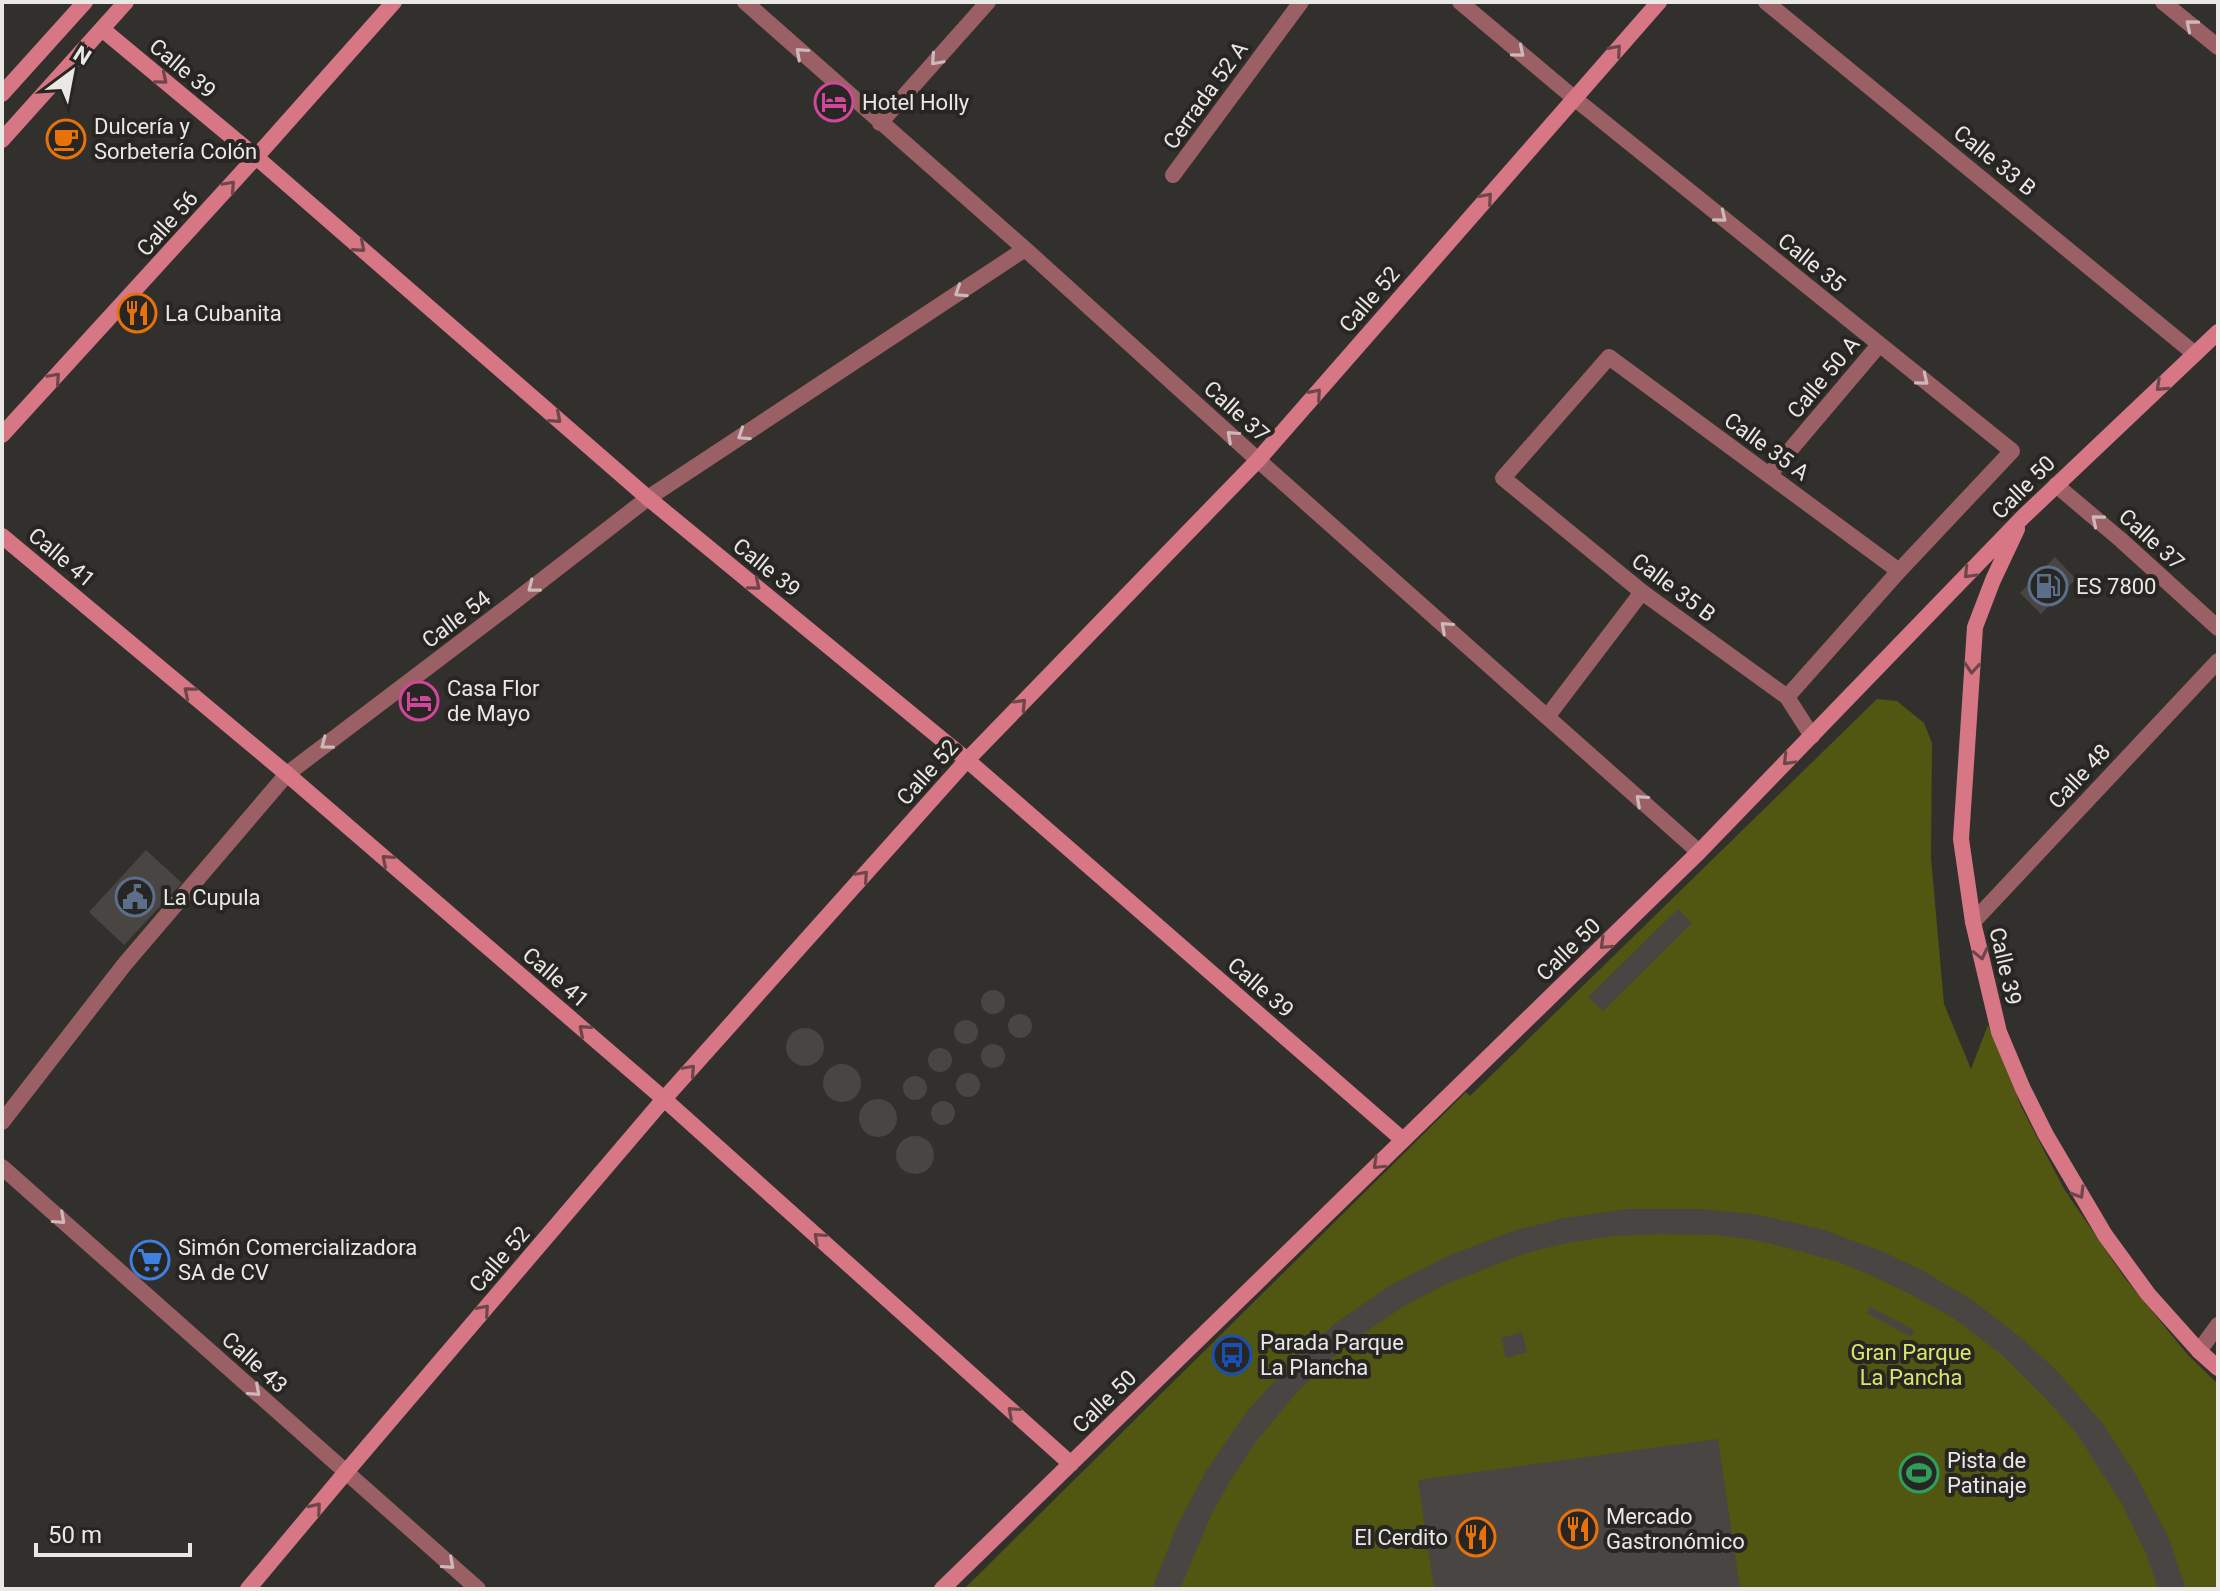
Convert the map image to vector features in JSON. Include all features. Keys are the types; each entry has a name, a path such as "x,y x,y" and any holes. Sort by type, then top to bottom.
{"main road":[{"path":"2,94 85,2"},
{"path":"2,140 126,2"},
{"name":"Calle 56","path":"2,435 394,2"},
{"name":"Calle 52","path":"248,1589 664,1099 967,760 1258,460 1659,2"},
{"name":"Calle 39","path":"102,29 256,157 648,498 967,760 1403,1140"},
{"name":"Calle 50","path":"942,1589 1699,852 2023,517 2218,332"},
{"name":"Calle 39","path":"2023,517 1975,627 1961,839 1973,922 1999,1032 2046,1135 2105,1235 2148,1294 2218,1368"},
{"name":"Calle 41","path":"2,536 287,774 664,1099 1071,1464"}],"street":[{"name":"Calle 37","path":"745,2 1699,852"},
{"path":"880,123 988,2"},
{"name":"Cerrada 52 A","path":"1173,175 1301,2"},
{"name":"Calle 35","path":"1460,2 1574,98 2012,451 1899,571"},
{"name":"Calle 33 B","path":"1766,2 2195,354"},
{"path":"2163,2 2218,47"},
{"name":"Calle 54","path":"2,1122 124,965 287,774 648,498 1025,249"},
{"name":"Calle 50 A","path":"1769,475 1879,345"},
{"name":"Calle 35 A","path":"1503,478 1609,357 1899,571"},
{"name":"Calle 35 B","path":"1503,478 1642,592 1787,697 1812,736"},
{"name":"Calle 37","path":"2056,485 2218,628"},
{"path":"1787,697 1899,571"},
{"path":"1547,717 1642,592"},
{"name":"Calle 48","path":"1973,922 2218,661"},
{"name":"Calle 43","path":"2,1167 478,1589"},
{"path":"2199,1351 2218,1325"}],"green space":[{"name":"Gran Parque La Pancha","path":"1877,699 1897,701 1924,723 1932,743 1931,858 1944,1004 1971,1069 1988,1025 2022,1108 2064,1189 2124,1277 2188,1355 2218,1384 2218,1589 964,1589 1466,1092 1470,1096"}],"building":[{"name":"ES 7800","path":"2055,557 2076,579 2041,614 2020,593"},
{"name":"La Cupula","path":"146,850 182,883 124,945 89,912"},
{"path":"1678,909 1692,923 1603,1011 1588,997"},
{"path":"993,990 1002,993 1005,1002 1002,1011 993,1014 984,1011 981,1002 984,993"},
{"path":"1020,1014 1029,1017 1032,1026 1029,1035 1020,1038 1011,1035 1008,1026 1011,1017"},
{"path":"966,1020 975,1023 978,1032 975,1041 966,1044 957,1041 954,1032 957,1023"},
{"path":"805,1028 819,1033 824,1047 819,1061 805,1066 791,1061 786,1047 791,1033"},
{"path":"993,1044 1002,1047 1005,1056 1002,1065 993,1068 984,1065 981,1056 984,1047"},
{"path":"940,1048 949,1051 952,1060 949,1069 940,1072 931,1069 928,1060 931,1051"},
{"path":"842,1064 856,1069 861,1083 856,1097 842,1102 828,1097 823,1083 828,1069"},
{"path":"968,1073 977,1076 980,1085 977,1094 968,1097 959,1094 956,1085 959,1076"},
{"path":"915,1076 924,1079 927,1088 924,1097 915,1100 906,1097 903,1088 906,1079"},
{"path":"878,1099 892,1104 897,1118 892,1132 878,1137 864,1132 859,1118 864,1104"},
{"path":"943,1101 952,1104 955,1113 952,1122 943,1125 934,1122 931,1113 934,1104"},
{"path":"915,1136 929,1141 934,1155 929,1169 915,1174 901,1169 896,1155 901,1141"},
{"path":"1628,1209 1703,1209 1760,1215 1821,1229 1920,1269 1972,1300 2057,1371 2103,1424 2137,1477 2169,1539 2186,1589 2158,1589 2146,1553 2122,1504 2077,1434 2002,1355 1955,1319 1912,1295 1839,1262 1755,1240 1716,1235 1657,1234 1613,1236 1526,1253 1446,1284 1404,1306 1345,1346 1295,1394 1255,1443 1211,1515 1180,1589 1152,1589 1177,1526 1206,1471 1245,1414 1288,1366 1337,1322 1391,1285 1448,1256 1513,1231 1563,1218"},
{"path":"1870,1307 1914,1330 1911,1337 1867,1313"},
{"path":"1522,1332 1527,1352 1506,1358 1501,1338"},
{"name":"Mercado Gastronómico","path":"1718,1439 1740,1589 1434,1589 1418,1480"}],"place":[{"name":"Hotel Holly","path":"834,102"},
{"name":"Dulcería y Sorbetería Colón","path":"66,139"},
{"name":"La Cubanita","path":"137,313"},
{"name":"ES 7800","path":"2048,586"},
{"name":"Casa Flor de Mayo","path":"419,701"},
{"name":"La Cupula","path":"135,897"},
{"name":"Simón Comercializadora SA de CV","path":"150,1260"},
{"name":"Parada Parque La Plancha","path":"1232,1355"},
{"name":"Pista de Patinaje","path":"1919,1473"},
{"name":"Mercado Gastronómico","path":"1578,1529"},
{"name":"El Cerdito","path":"1476,1537"}]}
